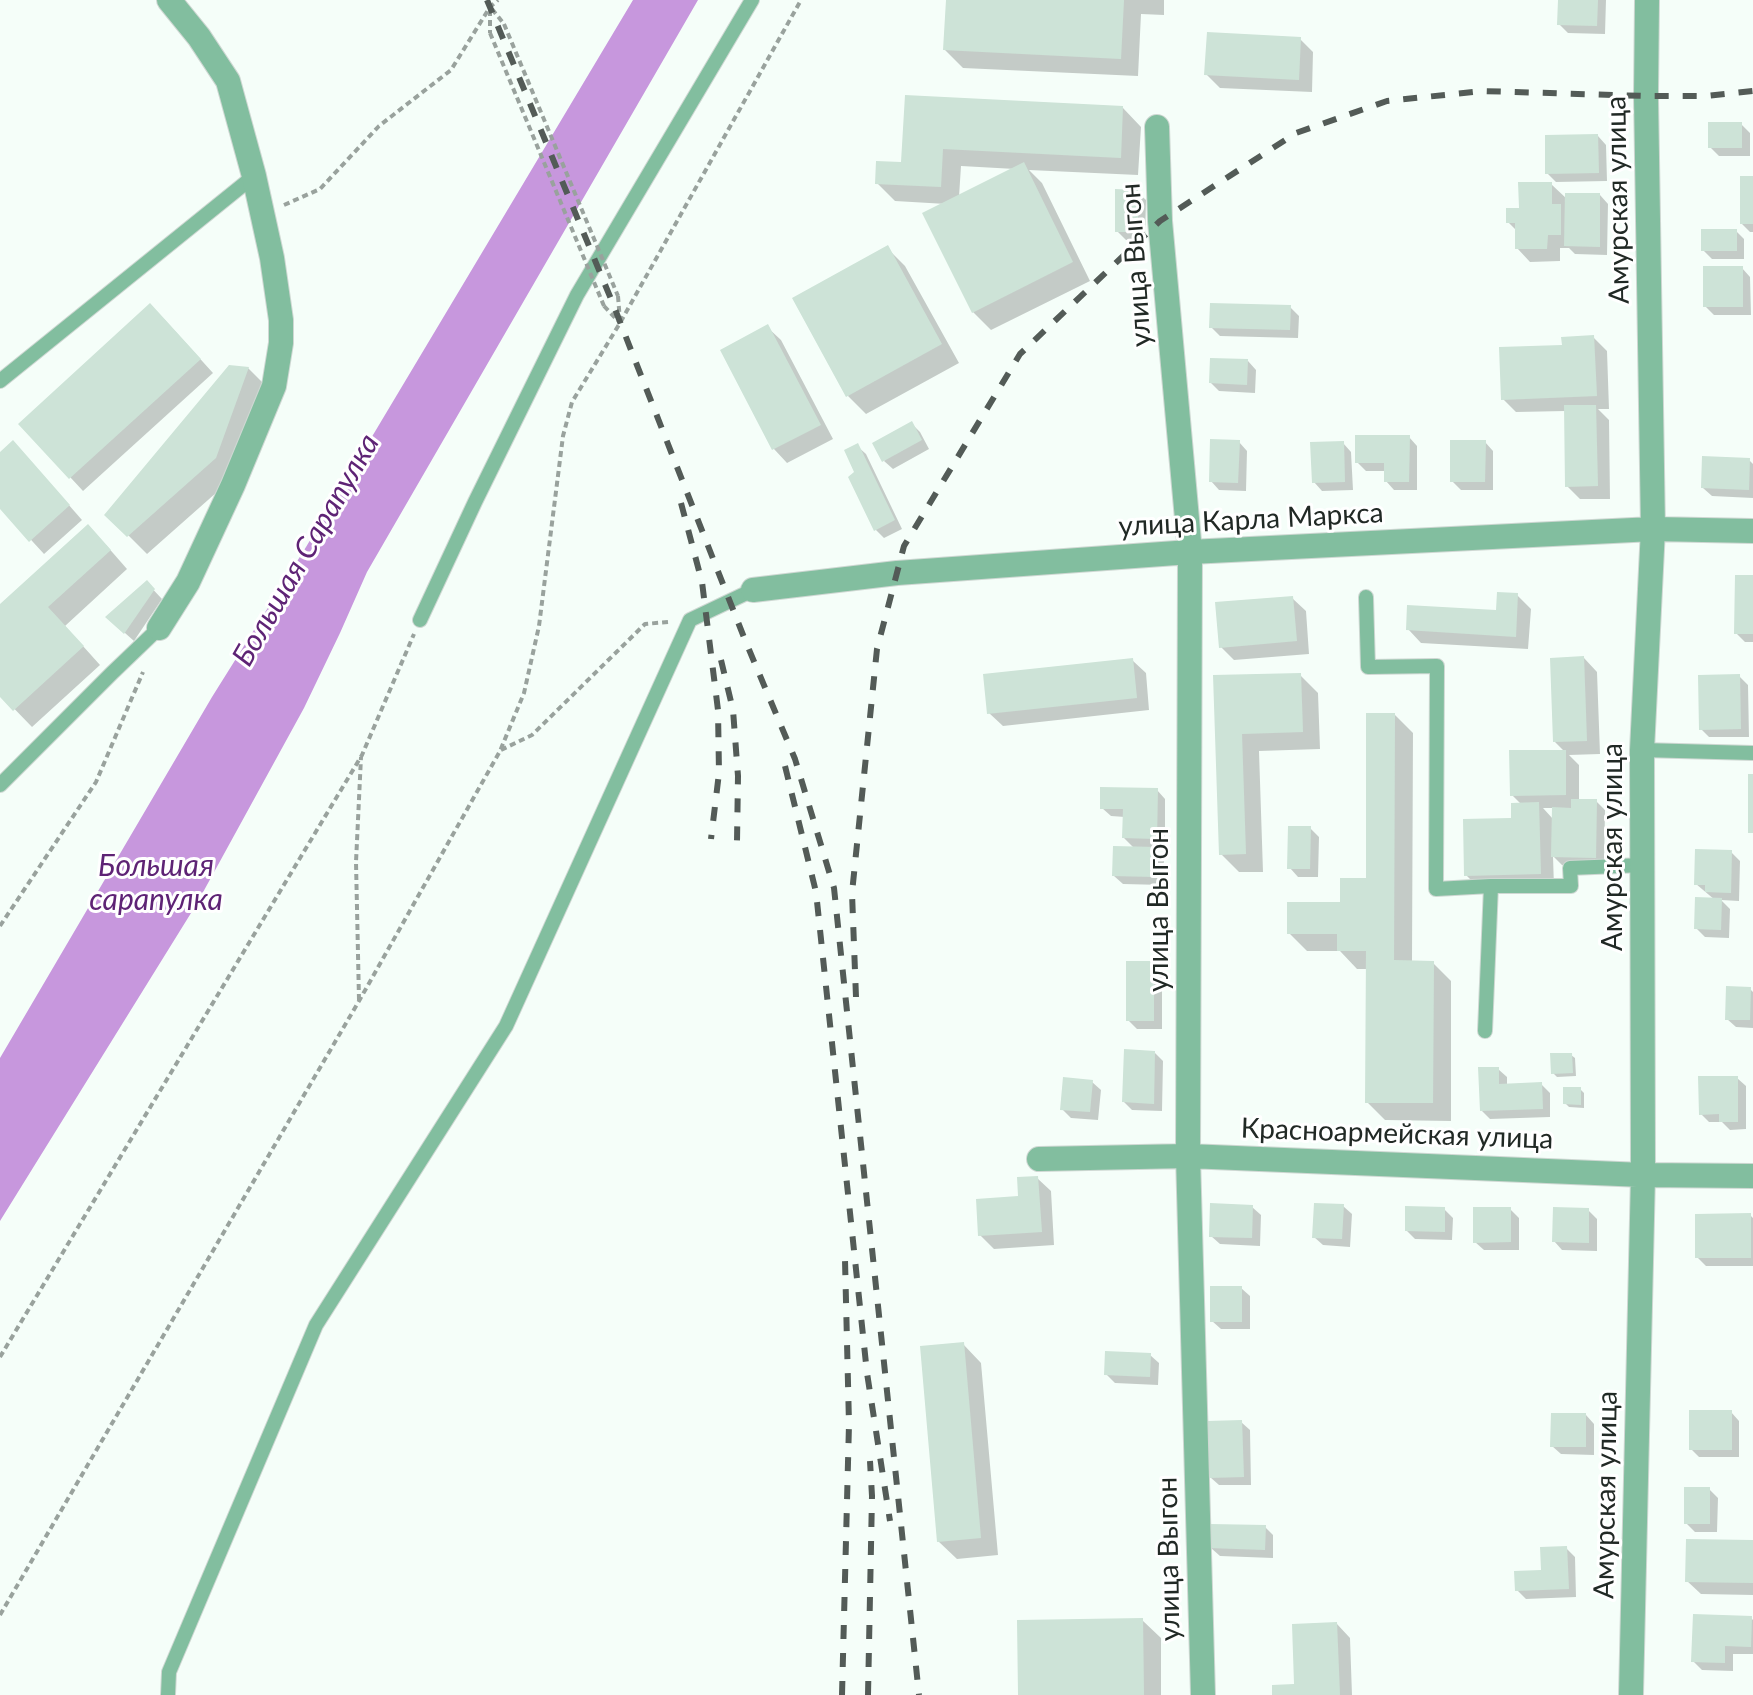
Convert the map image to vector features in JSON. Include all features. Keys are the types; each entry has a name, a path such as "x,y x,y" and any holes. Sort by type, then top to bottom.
{"street":[{"path":"159,628 194,570 233,485 274,386 281,343 281,320 272,258 228,81 199,37 169,0"},
{"name":"Амурская улица","path":"1631,1695 1643,1175 1642,750 1653,529 1647,0"},
{"name":"улица Выгон","path":"1157,127 1160,221 1190,552 1188,1156 1203,1695"},
{"name":"улица Карла Маркса","path":"753,590 897,573 1190,552 1653,529 1753,531"},
{"name":"Красноармейская улица","path":"1039,1159 1188,1156 1643,1175 1753,1176"}],"lane":[{"path":"420,620 577,295 752,0"},
{"path":"0,381 254,176"},
{"path":"168,1695 169,1672 316,1325 506,1026 690,620 753,590"},
{"path":"1366,597 1368,667 1437,666 1436,889 1571,886 1570,868 1643,865"},
{"path":"0,785 159,628"},
{"path":"1642,750 1753,753"},
{"path":"1485,1031 1491,886"}],"path":[{"path":"263,214 320,189 379,126 451,70 490,7 498,0"},
{"path":"0,1615 359,1001 500,751 524,693 539,626 563,436 572,402 620,323 801,0"},
{"path":"490,7 504,24 618,296 620,323"},
{"path":"490,7 490,33 604,306 620,323"},
{"path":"0,1357 362,755 420,620"},
{"path":"500,751 532,735 645,624 690,620"},
{"path":"0,926 96,782 143,672"},
{"path":"359,1001 356,862 362,755"}],"water":[{"path":"633,0 698,0 367,572 304,708 196,905 0,1221 0,1058 212,697 306,547"}],"building":[{"path":"946,0 1124,0 1121,59 943,50"},
{"path":"1558,0 1598,0 1597,26 1557,25"},
{"path":"1207,32 1301,37 1299,80 1204,75"},
{"path":"905,95 1123,106 1121,158 943,149 941,187 875,184 876,161 901,162"},
{"path":"1708,122 1742,122 1742,148 1708,148"},
{"path":"1598,134 1599,173 1545,174 1545,135"},
{"path":"1024,162 1073,262 972,313 922,213"},
{"path":"1740,176 1753,176 1753,224 1740,224"},
{"path":"1518,182 1552,182 1552,204 1561,204 1561,235 1548,235 1547,249 1515,249 1515,223 1506,223 1506,208 1519,208"},
{"path":"1115,189 1138,190 1138,232 1115,232"},
{"path":"1565,193 1600,193 1600,247 1564,246"},
{"path":"1701,229 1737,229 1737,251 1701,251"},
{"path":"888,245 942,344 846,397 792,298"},
{"path":"1703,266 1743,266 1743,307 1703,307"},
{"path":"150,303 201,359 69,479 18,424"},
{"path":"1210,303 1291,305 1290,330 1209,328"},
{"path":"768,324 821,425 772,450 720,350"},
{"path":"1594,335 1597,396 1501,400 1499,347 1562,345 1561,337"},
{"path":"1210,358 1248,359 1247,385 1209,383"},
{"path":"229,365 249,367 216,458 127,537 104,515"},
{"path":"1564,405 1596,405 1598,486 1565,487"},
{"path":"912,421 922,440 882,462 872,443"},
{"path":"1355,435 1410,435 1409,482 1384,482 1384,463 1355,463"},
{"path":"1210,439 1240,440 1238,483 1209,482"},
{"path":"13,440 70,505 29,542 0,509 0,452"},
{"path":"1450,440 1486,440 1485,482 1450,482"},
{"path":"1344,441 1345,482 1312,483 1310,442"},
{"path":"858,443 895,520 874,531 848,477 854,472 844,450"},
{"path":"1702,456 1750,458 1749,490 1701,488"},
{"path":"88,524 111,550 48,607 84,646 13,711 0,697 0,604"},
{"path":"1735,575 1753,575 1753,634 1734,634"},
{"path":"147,580 155,589 124,634 105,617"},
{"path":"1497,592 1518,593 1516,637 1406,630 1407,605 1496,610"},
{"path":"1293,596 1297,641 1219,648 1215,602"},
{"path":"1584,656 1587,741 1553,742 1550,658"},
{"path":"1133,658 1137,698 987,714 983,674"},
{"path":"1301,673 1303,732 1242,734 1246,854 1219,855 1213,675"},
{"path":"1740,674 1741,729 1699,730 1698,675"},
{"path":"1366,713 1395,713 1394,960 1434,961 1433,1103 1365,1103 1366,951 1337,951 1337,934 1287,934 1287,902 1340,902 1340,878 1366,878"},
{"path":"1509,750 1566,750 1566,795 1510,796"},
{"path":"1748,774 1753,774 1753,833 1748,833"},
{"path":"1100,787 1158,788 1157,839 1122,838 1123,809 1100,809"},
{"path":"1571,799 1597,799 1596,858 1551,857 1552,807 1571,808"},
{"path":"1539,802 1541,874 1464,876 1463,819 1511,818 1511,803"},
{"path":"1288,826 1311,826 1310,869 1287,869"},
{"path":"1113,846 1156,847 1155,877 1112,876"},
{"path":"1695,849 1732,850 1731,893 1705,892 1705,885 1694,885"},
{"path":"1695,897 1722,898 1721,930 1694,929"},
{"path":"1126,961 1154,961 1154,1021 1126,1021"},
{"path":"1726,986 1751,987 1750,1020 1725,1020"},
{"path":"1124,1049 1155,1051 1154,1104 1122,1102"},
{"path":"1550,1053 1572,1053 1573,1073 1551,1074"},
{"path":"1478,1067 1499,1067 1499,1084 1542,1082 1543,1109 1480,1111"},
{"path":"1698,1076 1738,1076 1738,1122 1719,1122 1719,1114 1699,1115"},
{"path":"1063,1077 1093,1080 1090,1112 1060,1110"},
{"path":"1563,1087 1581,1087 1581,1105 1563,1104"},
{"path":"1038,1176 1042,1232 978,1236 976,1199 1018,1196 1017,1177"},
{"path":"1210,1203 1253,1205 1252,1238 1209,1237"},
{"path":"1314,1203 1344,1204 1342,1239 1312,1238"},
{"path":"1405,1206 1445,1207 1445,1232 1405,1231"},
{"path":"1473,1207 1511,1207 1511,1242 1473,1243"},
{"path":"1553,1207 1589,1208 1589,1243 1552,1242"},
{"path":"1751,1213 1751,1258 1695,1258 1695,1214"},
{"path":"1210,1286 1242,1286 1242,1322 1210,1322"},
{"path":"964,1342 981,1538 937,1542 920,1346"},
{"path":"1105,1351 1151,1353 1150,1377 1104,1375"},
{"path":"1689,1410 1732,1410 1732,1450 1689,1450"},
{"path":"1551,1413 1586,1413 1586,1447 1550,1447"},
{"path":"1242,1420 1244,1477 1208,1478 1207,1421"},
{"path":"1684,1487 1710,1487 1710,1524 1684,1524"},
{"path":"1210,1524 1266,1525 1265,1550 1209,1548"},
{"path":"1686,1539 1753,1540 1753,1583 1685,1582"},
{"path":"1567,1546 1569,1589 1515,1591 1514,1571 1541,1570 1540,1547"},
{"path":"1693,1614 1752,1616 1751,1647 1725,1646 1725,1663 1691,1662"},
{"path":"1143,1618 1144,1695 1018,1695 1017,1620"},
{"path":"1337,1622 1340,1695 1272,1695 1272,1685 1294,1684 1292,1624"}],"railway":[{"path":"487,0 611,299 795,759 834,888 919,1695"},
{"path":"856,997 852,893 877,649 904,546 1020,354 1160,221 1296,133 1387,101 1482,91 1646,96 1707,96 1753,91"},
{"path":"681,503 702,582 718,710 719,773 711,839"},
{"path":"721,660 733,710 738,776 737,842"},
{"path":"785,766 816,892 867,1373 890,1521"},
{"path":"842,1695 849,1424 845,1260"},
{"path":"868,1695 870,1461"}],"water label":[{"name":"Большая Сарапулка","path":"306,550"},
{"name":"Большая сарапулка","path":"156,883"}]}
